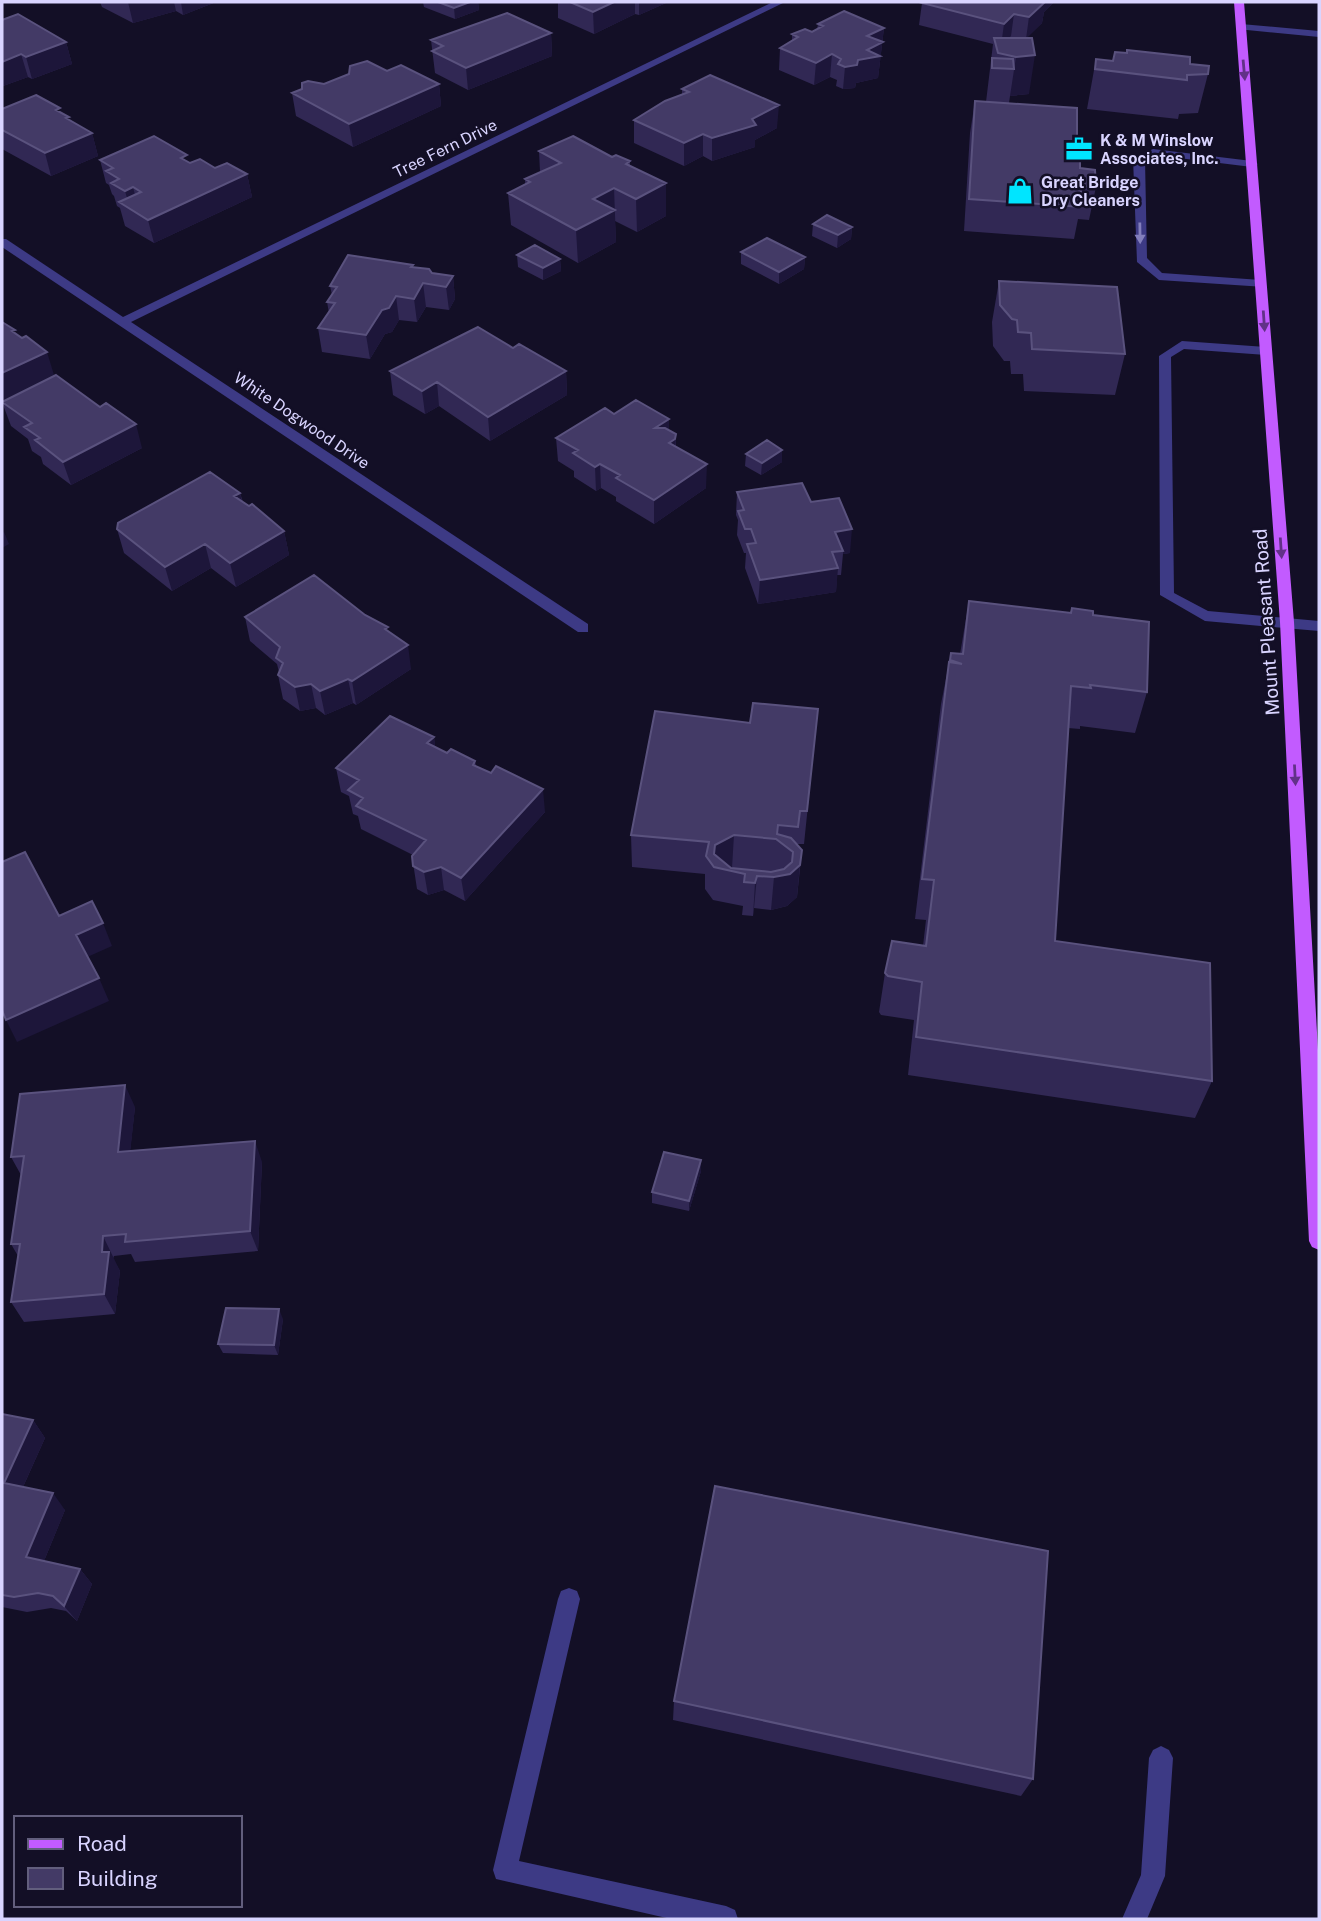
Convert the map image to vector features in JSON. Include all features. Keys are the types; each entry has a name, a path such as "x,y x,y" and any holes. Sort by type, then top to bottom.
{"main road":[{"name":"Mount Pleasant Road","path":"1239,2 1287,622 1319,1241"}],"street":[{"name":"Tree Fern Drive","path":"122,322 780,2"},
{"path":"1241,27 1319,34"},
{"path":"1252,164 1153,152 1139,159 1141,259 1158,275 1261,284"},
{"name":"White Dogwood Drive","path":"2,242 583,628"},
{"path":"1266,351 1182,345 1165,356 1167,594 1205,616 1319,626"},
{"path":"569,1600 505,1870 726,1919"},
{"path":"1135,1919 1153,1876 1160,1758"}],"building":[{"path":"438,2 470,2 454,8"},
{"path":"570,2 614,2 593,12"},
{"path":"1045,2 1029,17 1014,14 1004,24 922,3"},
{"path":"844,11 884,28 867,36 883,42 867,50 880,56 858,60 857,65 845,67 838,64 841,59 832,54 816,63 780,48 798,37 792,34 805,29 812,32 823,26 818,24"},
{"path":"507,13 551,33 466,68 432,51 443,46 431,40"},
{"path":"18,14 66,42 26,57 21,54 2,62 2,20"},
{"path":"994,38 1032,38 1035,55 1016,57 998,53"},
{"path":"1127,50 1190,57 1190,64 1209,66 1208,74 1187,75 1187,80 1095,69 1096,59 1113,61 1115,52 1127,53"},
{"path":"992,58 1013,59 1014,69 992,68"},
{"path":"367,61 387,71 401,65 439,84 349,124 292,93 302,89 302,83 308,81 324,84 349,74 350,66"},
{"path":"710,75 779,105 752,119 756,125 712,138 703,134 684,143 634,120 665,101 689,92 682,89"},
{"path":"36,95 60,108 56,110 92,133 45,153 2,130 2,109"},
{"name":"Great Bridge Dry Cleaners","path":"975,101 1077,108 1080,168 1095,170 1096,187 1081,186 1081,207 969,199"},
{"path":"154,136 187,155 181,158 190,163 200,159 215,168 227,163 247,174 148,220 119,202 141,192 133,187 125,191 111,183 119,179 106,171 113,168 100,160"},
{"path":"573,136 612,157 616,155 630,161 626,164 666,183 636,199 614,188 593,199 615,210 576,230 508,193 530,182 525,179 561,163 539,151"},
{"path":"827,215 852,227 838,235 813,224"},
{"path":"767,238 805,257 779,272 741,252"},
{"path":"535,245 560,259 543,268 517,255"},
{"path":"348,255 413,265 411,267 453,276 446,287 423,283 414,299 396,296 389,308 382,310 366,335 318,328 335,303 327,302 337,287 330,286"},
{"path":"999,281 1117,287 1125,354 1032,349 1031,333 1018,332 1017,320 1012,319 1000,305"},
{"path":"2,322 22,338 26,336 47,352 2,373"},
{"path":"478,327 513,348 519,344 566,371 488,417 437,382 422,391 390,371"},
{"path":"56,375 100,407 106,403 136,424 63,462 35,440 40,438 24,427 32,423 2,402"},
{"path":"636,400 669,419 655,428 665,428 676,434 675,439 669,443 707,464 654,500 616,478 620,475 600,464 595,467 573,453 578,450 556,438 605,408 614,414"},
{"path":"767,440 782,450 762,463 746,454"},
{"path":"210,472 240,493 234,496 249,506 252,504 284,531 230,563 205,544 165,567 117,529 118,523"},
{"path":"802,483 811,502 839,498 852,529 835,532 843,551 832,552 838,568 760,580 747,544 756,543 751,529 745,529 738,511 744,510 737,492"},
{"path":"314,575 365,615 388,627 385,629 408,645 352,681 348,679 320,691 311,684 295,687 278,675 283,663 276,658 280,647 245,617"},
{"path":"969,601 1071,613 1072,608 1093,611 1093,615 1149,622 1147,692 1090,685 1091,688 1071,686 1055,941 1210,963 1212,1081 916,1037 922,982 888,976 885,973 892,941 926,946 934,880 922,879 949,662 962,664 950,660 951,653 963,654"},
{"path":"753,703 818,709 807,811 800,811 798,827 778,825 777,834 791,838 802,850 800,865 790,874 757,876 755,883 744,882 745,874 714,867 706,856 709,842 631,835 655,711 750,723","holes":["734,835 776,839 793,852 792,862 784,869 771,872 731,868 714,854 715,845"]},
{"path":"390,716 434,737 427,743 447,753 451,749 475,761 473,765 491,773 496,766 543,789 461,878 441,867 424,872 413,866 412,856 426,840 356,806 363,798 348,790 359,780 336,768"},
{"path":"25,852 59,916 92,901 103,923 76,935 99,978 6,1020 2,1010 2,862"},
{"path":"125,1085 118,1152 255,1141 250,1231 125,1242 126,1234 103,1236 102,1252 109,1252 104,1294 11,1302 20,1244 11,1244 24,1156 11,1157 20,1094"},
{"path":"664,1152 701,1160 689,1201 652,1192"},
{"path":"226,1308 279,1309 274,1345 218,1344"},
{"path":"2,1414 33,1420 4,1483 53,1493 26,1557 80,1569 64,1606 53,1596 38,1593 14,1597 2,1595"},
{"path":"715,1486 1048,1551 1033,1779 674,1701"}],"place":[{"name":"K & M Winslow Associates, Inc.","path":"1079,149"},
{"name":"Great Bridge Dry Cleaners","path":"1020,191"}]}
